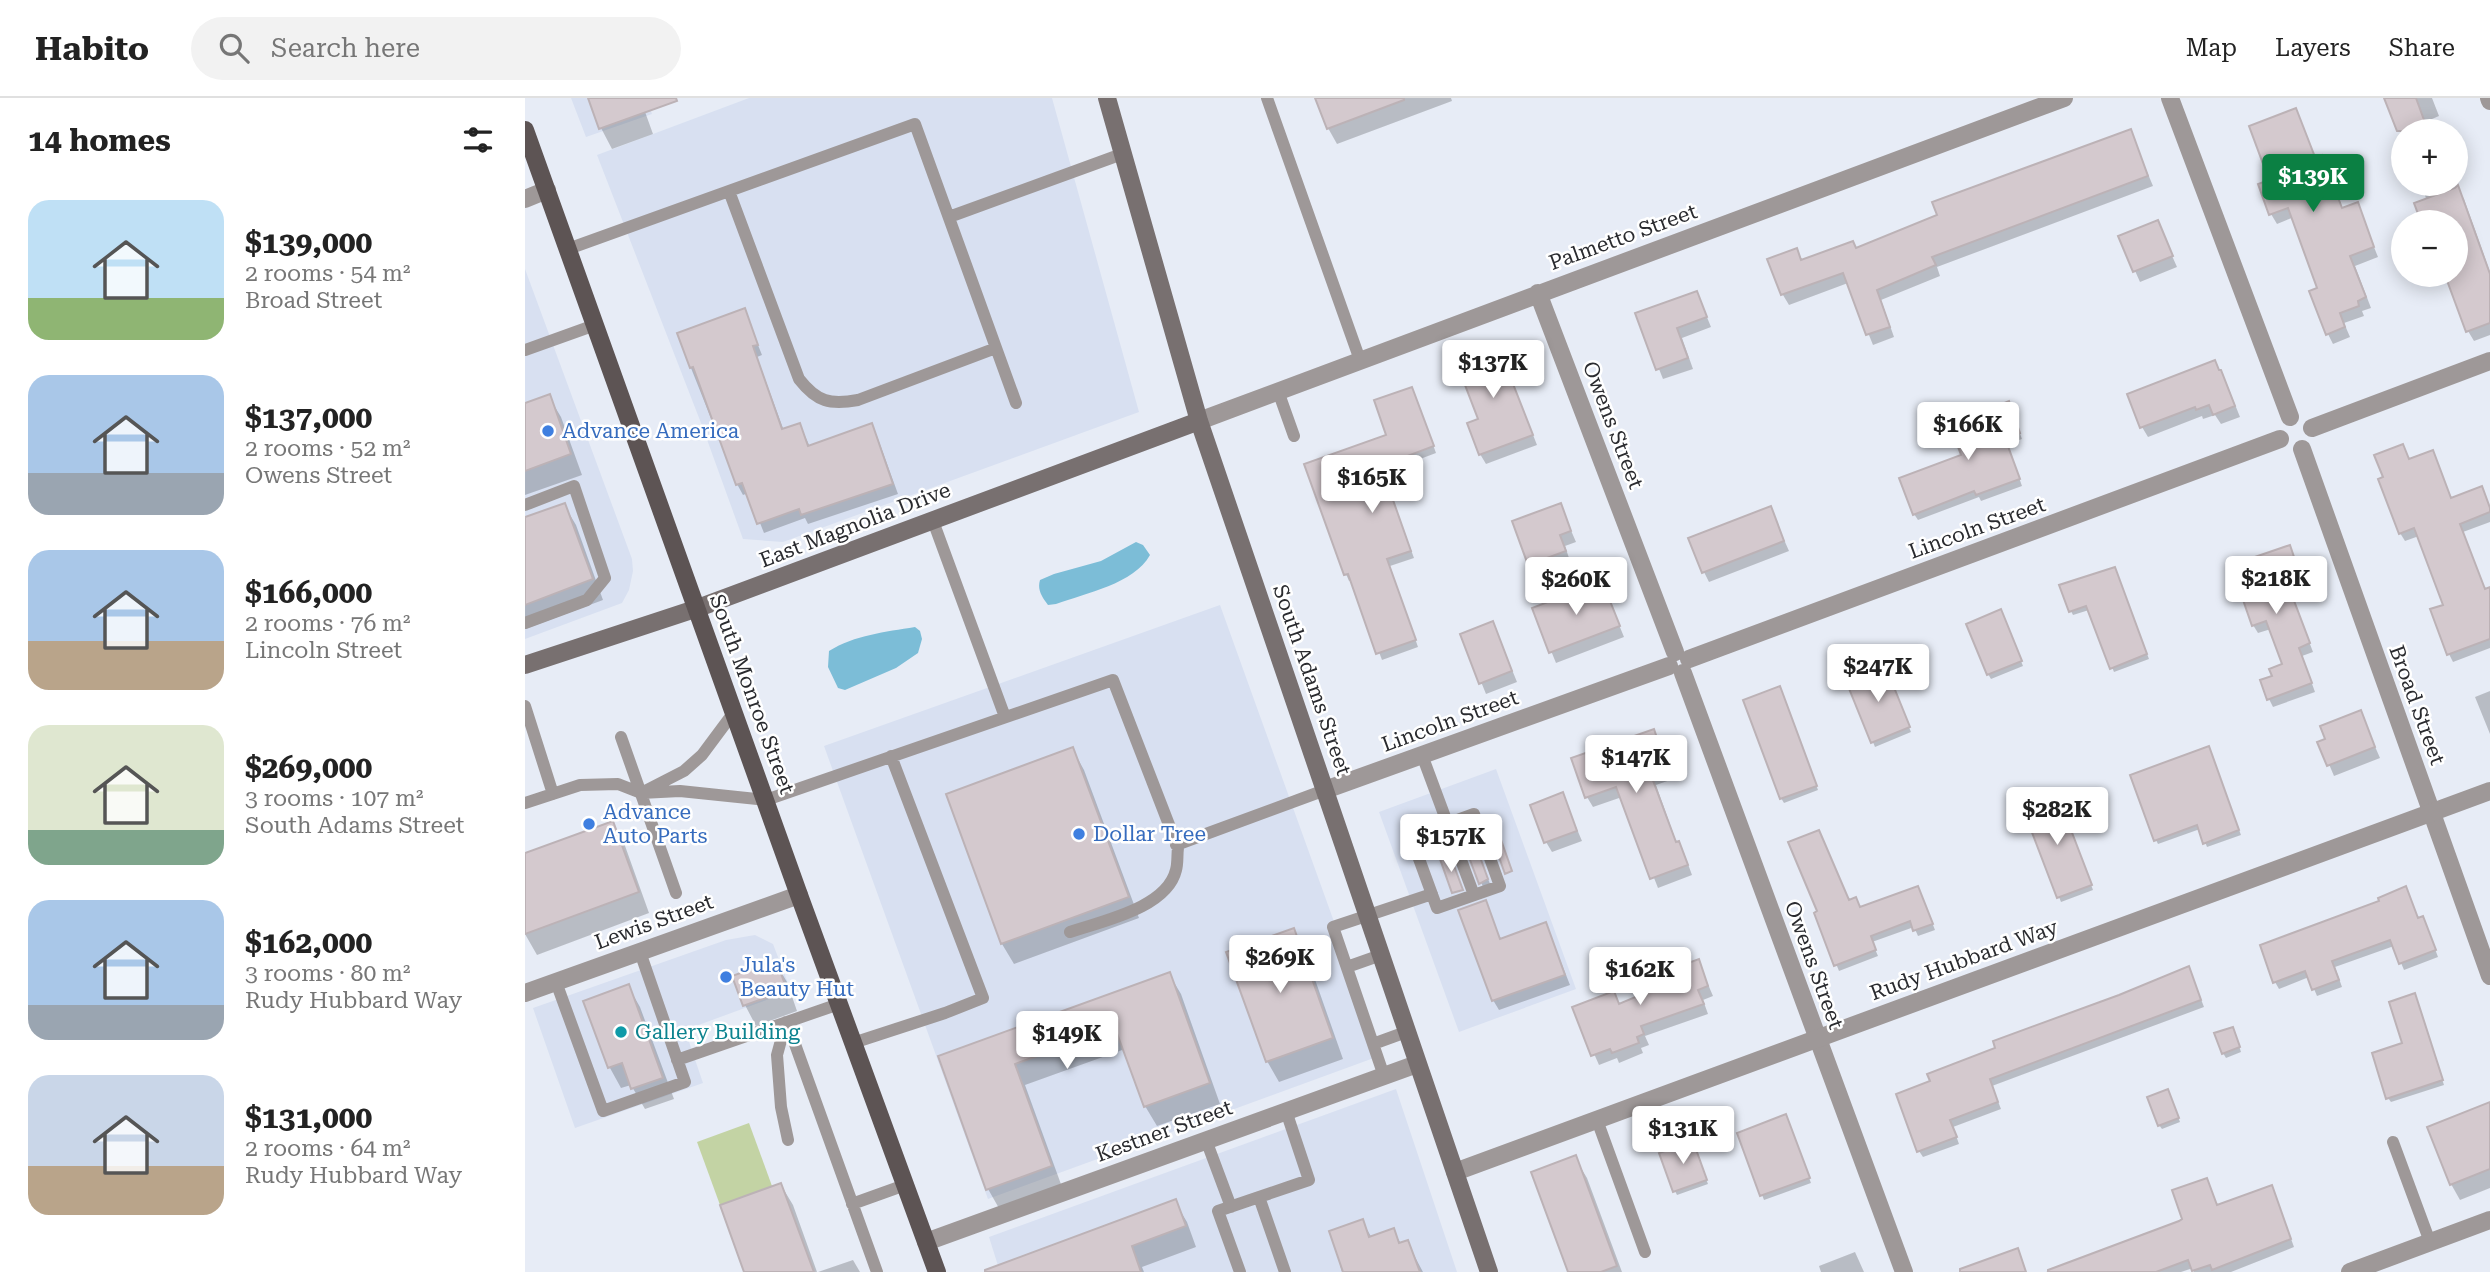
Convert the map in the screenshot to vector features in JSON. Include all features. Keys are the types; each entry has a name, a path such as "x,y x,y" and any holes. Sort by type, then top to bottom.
{"main road":[{"name":"South Adams Street","path":"1107,98 1199,421 1489,1272"},
{"name":"South Monroe Street","path":"525,130 937,1272"},
{"name":"East Magnolia Drive","path":"525,665 698,608 1199,421"}],"street":[{"name":"Palmetto Street","path":"1199,421 2064,98"},
{"path":"2170,98 2290,417"},
{"path":"525,199 547,190"},
{"name":"Owens Street","path":"1538,293 1679,663 1904,1272"},
{"path":"2312,428 2490,361"},
{"path":"2290,417 2303,418 2312,428 2311,441 2302,449 2289,449 2280,439 2280,426 2290,417"},
{"name":"Lincoln Street","path":"1325,790 1679,663 2280,439"},
{"name":"Broad Street","path":"2302,449 2490,976"},
{"name":"Rudy Hubbard Way","path":"1455,1172 2490,791"},
{"name":"Lewis Street","path":"525,993 799,895"},
{"name":"Kestner Street","path":"926,1242 1417,1064"},
{"path":"2350,1272 2490,1220"}],"lane":[{"path":"1267,98 1360,360"},
{"path":"568,249 915,124 1016,403"},
{"path":"949,217 1122,154"},
{"path":"729,191 800,379 810,392 838,403 858,400 996,348"},
{"path":"525,350 596,325"},
{"path":"1279,391 1294,436"},
{"path":"525,505 574,486 605,578 587,600 525,623"},
{"path":"933,520 1005,717"},
{"path":"525,803 580,785 618,784 641,793 680,791 765,800 1112,680 1177,845 1176,872 1165,891 1132,911 1070,932"},
{"path":"525,706 553,794"},
{"path":"641,793 684,771 705,751 734,712"},
{"path":"621,737 676,893"},
{"path":"1422,755 1474,895"},
{"path":"853,1043 983,998 891,757"},
{"path":"1177,845 1325,790"},
{"path":"1475,814 1500,886 1437,908 1411,837 1447,824 1475,814"},
{"path":"1384,1076 1333,927 1432,894"},
{"path":"557,982 603,1111 685,1082 640,952"},
{"path":"1347,967 1381,955"},
{"path":"677,1060 839,1004"},
{"path":"787,1022 777,1055 781,1107 788,1140"},
{"path":"787,1022 877,1272"},
{"path":"1373,1044 1406,1032"},
{"path":"1240,1272 1218,1211 1309,1181 1286,1111"},
{"path":"1597,1120 1645,1252"},
{"path":"1206,1140 1231,1207"},
{"path":"2393,1142 2430,1242"},
{"path":"852,1204 905,1185"},
{"path":"1259,1197 1285,1272"}],"shaded area":[{"path":"571,98 646,98 652,114 586,137"},
{"path":"749,98 1052,98 1139,412 783,542 743,539 597,155"},
{"path":"525,269 632,559 633,571 629,590 622,603 525,639"},
{"name":"Dollar Tree","path":"1220,605 1382,1055 988,1199 824,746"},
{"path":"1496,769 1576,989 1459,1032 1379,812"},
{"path":"755,935 773,944 791,991 685,1030 703,1083 575,1128 533,1008 726,940"},
{"path":"1396,1089 1457,1272 1000,1272 989,1237"}],"green space":[{"path":"749,1123 772,1186 720,1205 697,1142"}],"water":[{"path":"1136,542 1143,545 1150,555 1143,565 1121,580 1056,604 1048,605 1042,596 1040,580 1101,561"},
{"path":"915,627 920,631 922,639 918,653 896,668 845,690 838,688 828,667 829,651 860,638"}],"building":[{"path":"588,98 676,98 677,101 599,129"},
{"path":"1315,98 1404,98 1404,100 1327,129"},
{"path":"2384,98 2416,98 2424,119 2392,119"},
{"path":"2296,108 2315,157 2322,155 2342,208 2358,202 2374,247 2350,256 2366,297 2358,301 2359,306 2340,313 2345,327 2326,335 2309,291 2317,288 2288,208 2269,215 2258,184 2269,180 2249,126"},
{"path":"2131,129 2148,176 1932,257 1936,265 1877,290 1890,327 1866,335 1843,273 1781,295 1767,259 1797,248 1801,260 1853,241 1856,248 1937,215 1932,202"},
{"path":"2433,196 2462,196 2467,210 2417,210 2414,203"},
{"path":"2468,213 2490,274 2490,323 2466,332 2449,287 2468,287"},
{"path":"2158,220 2173,256 2133,272 2118,236"},
{"path":"1697,291 1707,317 1677,328 1688,358 1656,370 1635,313"},
{"path":"745,308 758,345 753,346 782,429 800,423 808,446 872,423 893,484 801,515 799,509 757,524 742,483 736,485 693,367 690,368 677,333"},
{"path":"1497,343 1533,435 1479,455 1467,423 1478,419 1455,359"},
{"path":"2215,360 2235,406 2213,415 2209,405 2196,410 2195,407 2140,428 2127,394"},
{"path":"1412,387 1434,446 1381,466 1411,551 1387,559 1416,640 1376,654 1348,574 1344,575 1304,464 1386,435 1374,400"},
{"path":"550,394 571,454 525,471 525,403"},
{"path":"2009,401 2020,433 2005,438 2020,479 1976,495 1974,491 1913,515 1899,478 1961,455 1950,425"},
{"path":"2403,444 2409,459 2433,450 2451,498 2482,486 2490,508 2490,512 2460,524 2485,589 2490,587 2490,639 2447,655 2430,609 2443,605 2414,528 2399,534 2378,479 2383,477 2374,455"},
{"path":"565,503 593,579 525,605 525,517"},
{"path":"1561,503 1571,531 1560,535 1566,551 1528,565 1512,521"},
{"path":"1771,506 1784,541 1702,573 1688,538"},
{"path":"2290,545 2299,572 2285,577 2310,643 2299,648 2312,683 2267,700 2260,680 2272,676 2269,669 2282,664 2266,621 2252,626 2231,565"},
{"path":"2115,567 2147,654 2110,669 2086,606 2069,612 2059,585"},
{"path":"1602,581 1620,626 1549,653 1532,608"},
{"path":"2001,609 2022,661 1987,675 1966,624"},
{"path":"1493,621 1512,671 1479,684 1460,634"},
{"path":"1885,665 1910,727 1871,743 1846,681"},
{"path":"1780,686 1817,786 1780,799 1743,700"},
{"path":"2361,710 2375,747 2327,766 2317,742 2325,739 2320,726"},
{"path":"1654,729 1660,747 1664,746 1671,768 1651,775 1676,842 1679,841 1688,865 1650,879 1616,787 1585,798 1571,758"},
{"path":"2209,746 2239,830 2203,844 2197,825 2154,841 2130,775"},
{"path":"1073,747 1129,897 1001,944 946,794"},
{"path":"1563,792 1577,831 1544,843 1530,805"},
{"path":"2058,796 2092,885 2057,898 2023,809"},
{"path":"613,821 639,892 525,934 525,853"},
{"path":"1819,830 1849,900 1856,897 1860,907 1918,886 1933,924 1913,931 1910,921 1871,936 1876,950 1834,966 1814,913 1817,911 1788,842"},
{"path":"1500,837 1512,871 1505,874 1493,840"},
{"path":"1476,846 1488,879 1479,884 1466,849"},
{"path":"1450,855 1463,890 1452,893 1440,859"},
{"path":"2406,886 2418,918 2423,916 2436,950 2399,964 2390,940 2332,961 2339,980 2312,990 2305,971 2273,983 2260,945 2379,901 2378,898"},
{"path":"1486,900 1500,939 1546,922 1565,975 1492,1001 1458,910"},
{"path":"1294,928 1333,1038 1266,1062 1226,952"},
{"path":"1667,954 1672,969 1699,959 1708,986 1698,990 1704,1004 1641,1026 1644,1034 1637,1037 1639,1043 1612,1053 1610,1049 1591,1056 1572,1007 1614,991 1619,1004 1657,988 1648,960"},
{"path":"776,960 787,990 743,1006 732,976"},
{"path":"2189,966 2201,1000 1990,1079 1998,1102 1950,1120 1957,1137 1917,1152 1896,1094 1930,1081 1927,1074 1995,1048 1993,1041"},
{"path":"1170,972 1210,1083 1144,1107 1115,1028 1015,1064 1052,1166 986,1190 938,1056"},
{"name":"Gallery Building","path":"629,984 663,1078 631,1089 622,1063 608,1068 583,1001"},
{"path":"2415,993 2443,1080 2386,1099 2372,1053 2402,1043 2389,1002"},
{"path":"2233,1027 2240,1047 2222,1054 2214,1033"},
{"path":"2168,1089 2179,1118 2158,1126 2147,1097"},
{"path":"2490,1102 2490,1169 2450,1185 2427,1127"},
{"path":"1786,1114 1810,1178 1760,1196 1737,1133"},
{"path":"1693,1141 1707,1180 1673,1192 1659,1153"},
{"path":"1576,1155 1617,1266 1601,1272 1568,1272 1531,1172"},
{"path":"2207,1178 2217,1205 2272,1185 2291,1239 2212,1270 2210,1265 2192,1271 2188,1260 2156,1272 2048,1272 2179,1221 2182,1219 2172,1190"},
{"path":"781,1183 814,1272 744,1272 720,1205"},
{"path":"1176,1199 1186,1226 1132,1246 1141,1272 985,1272 985,1270"},
{"path":"1363,1219 1369,1237 1394,1228 1399,1243 1408,1240 1420,1272 1343,1272 1329,1231"},
{"path":"2018,1248 2026,1272 1960,1272 1960,1269"}],"place":[{"name":"Advance America","path":"548,431"},
{"name":"Advance Auto Parts","path":"589,824"},
{"name":"Dollar Tree","path":"1079,834"},
{"name":"Jula's Beauty Hut","path":"726,977"},
{"name":"Gallery Building","path":"621,1032"}]}
